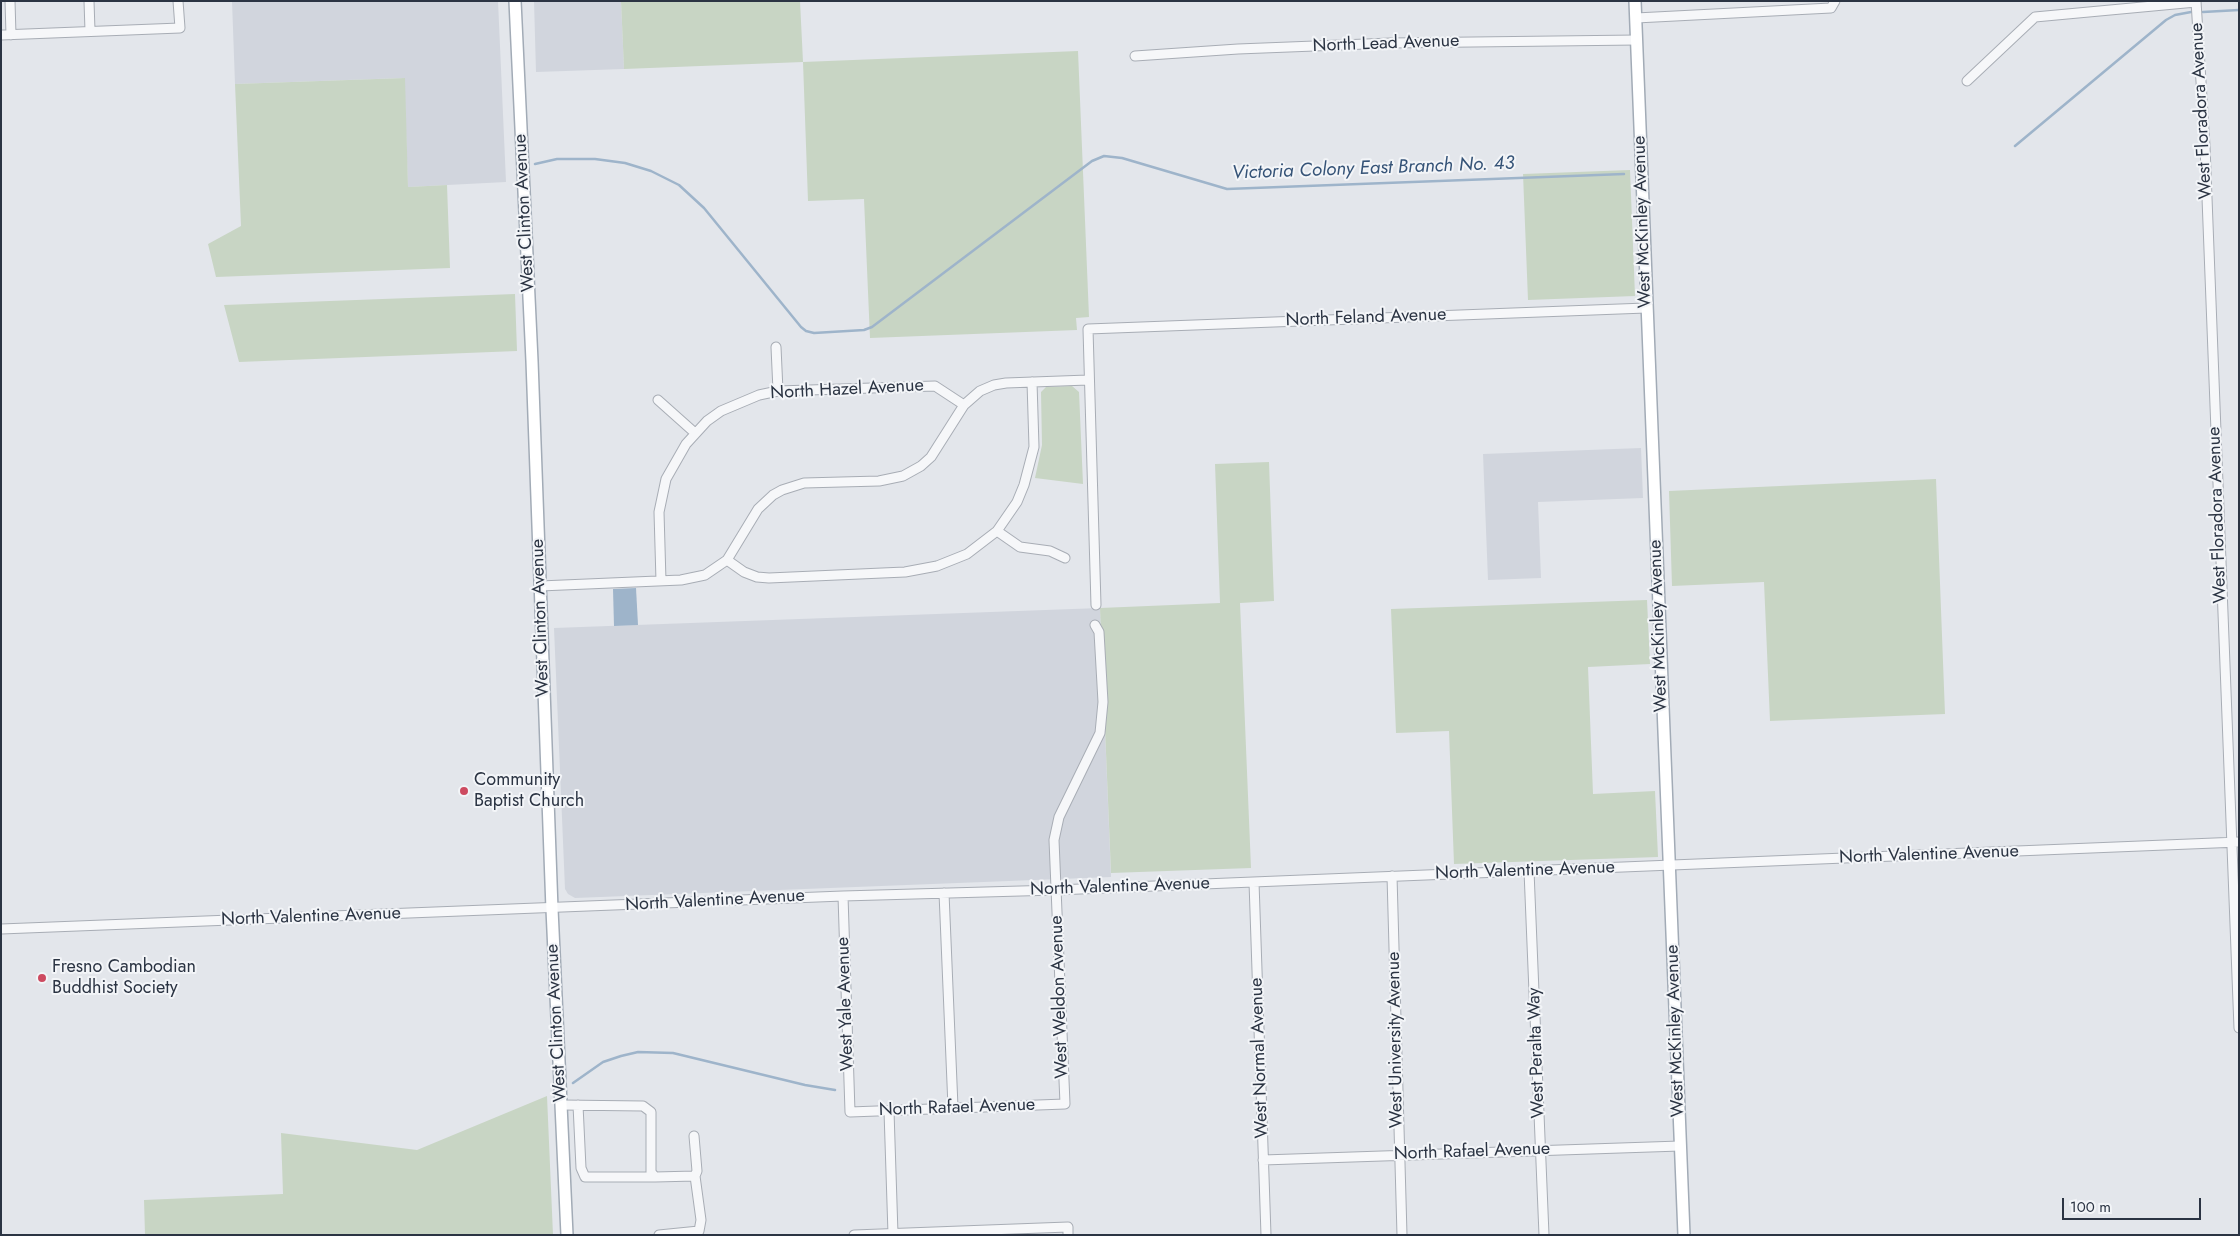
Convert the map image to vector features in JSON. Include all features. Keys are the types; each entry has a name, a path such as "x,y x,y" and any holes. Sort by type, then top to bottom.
{"main road":[{"name":"West Clinton Avenue","path":"515,1 532,352 552,909 568,1235"},
{"name":"West McKinley Avenue","path":"1635,1 1684,1235"}],"street":[{"path":"10,1 6,35 180,28 178,1"},
{"path":"89,1 90,31"},
{"path":"1636,18 1831,8 1835,1"},
{"name":"West Floradora Avenue","path":"1967,81 2035,17 2196,2 2205,146 2235,842 2239,1028"},
{"name":"North Lead Avenue","path":"1135,56 1238,49 1391,43 1637,40"},
{"name":"North Feland Avenue","path":"1088,380 1087,330 1646,308"},
{"path":"776,347 778,391"},
{"path":"540,586 693,579 705,575 726,560 758,509 773,495 792,486 804,484 879,481 912,472 931,457 964,405 980,391 994,385 1088,380 1096,605"},
{"path":"726,560 744,572 757,577 769,578 906,572 953,561 976,548 997,531 1017,502 1031,462 1034,439 1032,382"},
{"name":"North Hazel Avenue","path":"661,581 659,529 661,496 672,467 695,433 721,411 739,402 778,391 935,386 964,405"},
{"path":"658,400 695,433"},
{"path":"997,531 1020,547 1050,552 1065,558"},
{"name":"West Weldon Avenue","path":"1065,1104 1054,840 1059,817 1100,733 1103,702 1099,632 1095,625"},
{"name":"North Valentine Avenue","path":"1,929 552,909 843,896 1056,890 2235,842"},
{"name":"West Peralta Way","path":"1529,871 1544,1235"},
{"name":"West University Avenue","path":"1392,876 1402,1235"},
{"name":"West Normal Avenue","path":"1254,882 1266,1235"},
{"path":"944,893 953,1107"},
{"name":"West Yale Avenue","path":"843,896 850,1112"},
{"name":"North Rafael Avenue","path":"850,1112 1065,1104"},
{"path":"562,1105 643,1106 651,1112 651,1172 655,1177"},
{"path":"578,1105 581,1168 585,1178 695,1176"},
{"path":"888,1111 893,1234"},
{"path":"659,1235 699,1231 701,1220 700,1200 695,1176 697,1171 694,1136"},
{"name":"North Rafael Avenue","path":"1263,1160 1541,1149 1680,1146"},
{"path":"854,1235 1068,1231"}],"shaded area":[{"path":"232,1 498,1 506,182 408,187 404,78 235,84"},
{"path":"534,1 621,1 624,69 536,72"},
{"path":"1641,448 1643,498 1538,502 1541,578 1488,580 1483,454"},
{"path":"1100,608 1111,877 575,898 568,894 565,889 554,628"}],"green space":[{"path":"621,1 800,1 803,62 624,69"},
{"path":"1078,51 1089,317 1076,318 1077,330 870,338 864,199 808,201 803,62"},
{"path":"405,78 408,187 447,185 450,268 216,277 208,244 241,226 235,84"},
{"path":"1630,170 1635,296 1528,300 1523,174"},
{"path":"515,294 517,351 239,362 224,305"},
{"path":"1072,386 1079,392 1083,484 1035,478 1042,445 1041,392 1046,387"},
{"path":"1269,462 1274,601 1240,603 1251,868 1111,873 1100,608 1220,603 1215,464"},
{"path":"1936,479 1945,714 1770,721 1764,582 1672,586 1669,491"},
{"path":"1647,600 1650,664 1588,667 1593,794 1655,791 1658,857 1454,864 1449,731 1396,733 1391,609"},
{"path":"547,1096 553,1235 145,1235 144,1200 283,1194 281,1133 417,1150"}],"water":[{"path":"636,588 638,625 614,626 613,589"}],"waterway":[{"name":"Victoria Colony East Branch No. 43","path":"2203,12 2239,10"},
{"name":"Victoria Colony East Branch No. 43","path":"2015,146 2166,20 2175,15 2191,12"},
{"name":"Victoria Colony East Branch No. 43","path":"535,164 557,159 595,159 625,163 651,171 679,185 704,208 801,327 806,331 814,333 864,330 872,327 1092,161 1104,156 1122,158 1227,189 1624,174"},
{"path":"573,1083 603,1062 638,1052 673,1053 805,1085 835,1090"}],"place":[{"name":"Community Baptist Church","path":"464,791"},
{"name":"Fresno Cambodian Buddhist Society","path":"42,978"}]}
